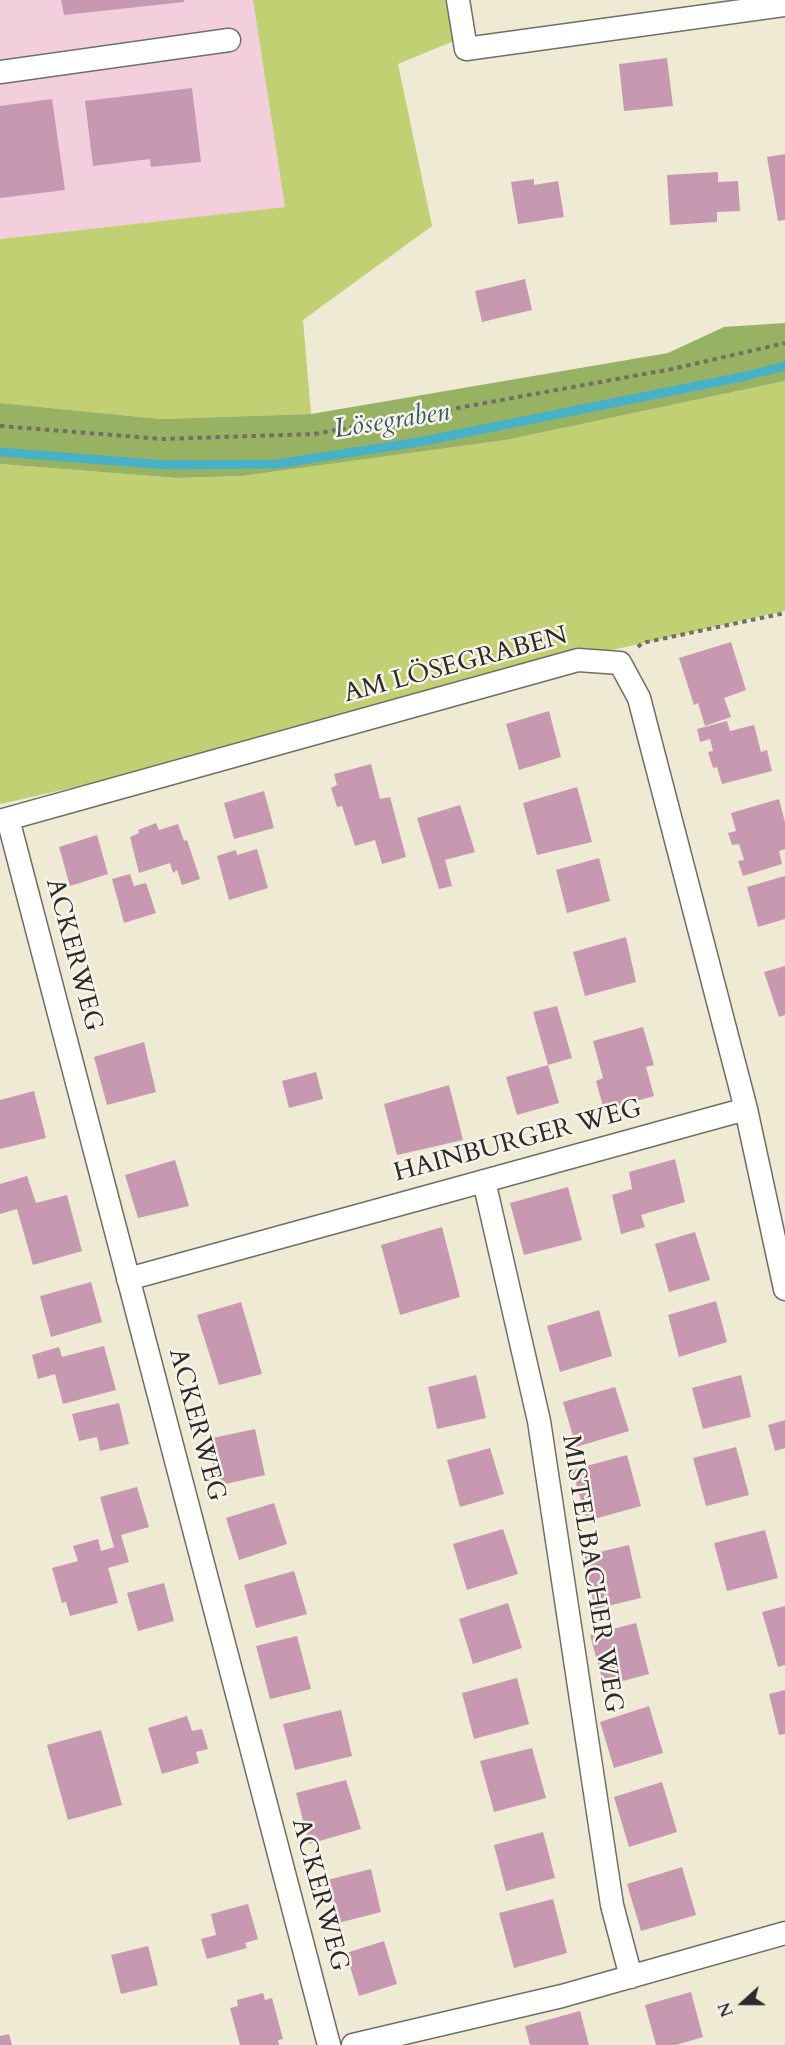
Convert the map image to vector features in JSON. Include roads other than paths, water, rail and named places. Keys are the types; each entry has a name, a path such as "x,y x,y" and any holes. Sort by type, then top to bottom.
{"street":[{"path":"458,0 466,49 785,5"},
{"path":"0,72 229,40"},
{"name":"AM LÖSEGRABEN","path":"4,820 578,660 620,663 639,698 746,1109"},
{"name":"ACKERWEG","path":"4,820 128,1279 329,2045"},
{"path":"746,1109 785,1289"},
{"name":"HAINBURGER WEG","path":"128,1279 746,1109"},
{"name":"MISTELBACHER WEG","path":"484,1181 539,1421 612,1905 631,1977"},
{"path":"353,2045 562,1996 785,1933"}],"waterway":[{"name":"Lösegraben","path":"0,452 167,465 277,464 419,442 746,376 785,366"}]}
